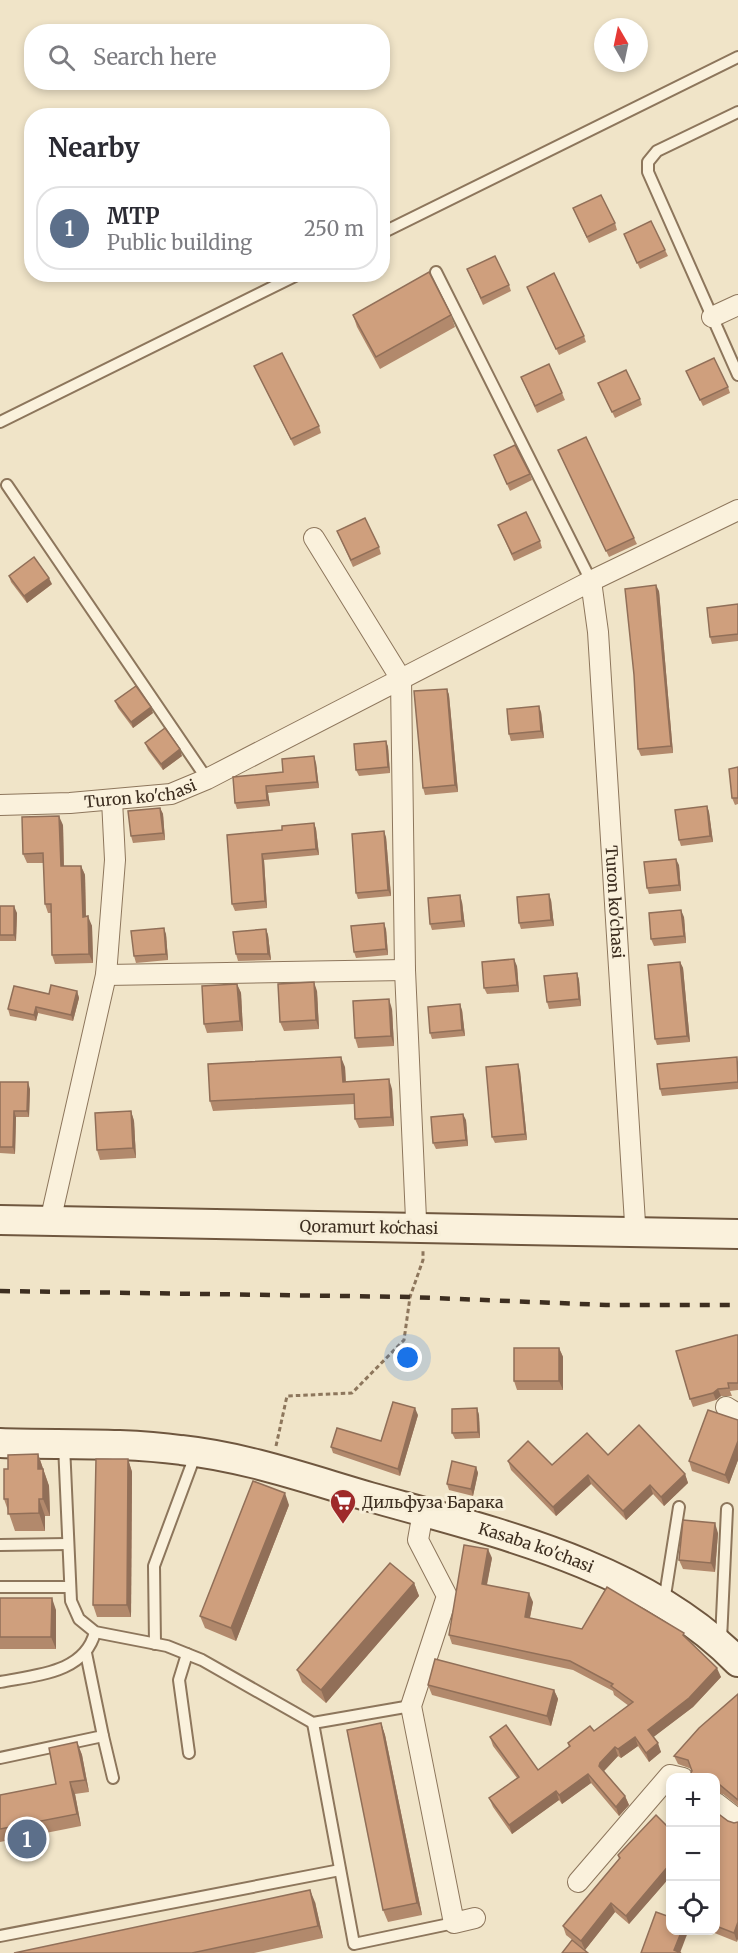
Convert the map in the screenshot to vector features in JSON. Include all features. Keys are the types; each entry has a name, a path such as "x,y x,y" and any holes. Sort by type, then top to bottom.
{"main road":[{"name":"Qoramurt koʻchasi","path":"0,1212 738,1234"},
{"name":"Qoramurt koʻchasi","path":"0,1220 635,1223 738,1226"},
{"name":"Kasaba ko'chasi","path":"0,1443 196,1452 271,1468 423,1512 593,1567 664,1603 729,1653"}],"street":[{"path":"712,317 738,305"},
{"name":"Turon ko'chasi","path":"0,805 112,800 171,794 207,779 591,581 738,510"},
{"path":"314,538 401,679 405,970 419,1223"},
{"name":"Turon ko'chasi","path":"591,581 598,632 635,1223"},
{"path":"52,1213 106,975 115,860 112,800"},
{"path":"106,975 405,970"},
{"path":"423,1512 418,1540 447,1596 411,1706 454,1923 475,1918"},
{"path":"578,1882 666,1780"},
{"path":"720,1806 738,1820"}],"lane":[{"path":"390,229 738,57"},
{"path":"738,112 657,151 648,162 648,172 738,375"},
{"path":"436,272 591,581"},
{"path":"0,422 283,282"},
{"path":"7,484 207,779"},
{"path":"64,1445 71,1601 79,1619 95,1632 155,1644 187,1654 313,1723 411,1706"},
{"path":"155,1644 154,1566 196,1452"},
{"path":"664,1603 679,1507"},
{"path":"727,1509 729,1653"},
{"path":"0,1545 68,1544"},
{"path":"0,1587 70,1587"},
{"path":"0,1682 45,1674 70,1665 86,1653 95,1632"},
{"path":"86,1653 113,1778"},
{"path":"187,1654 178,1680 189,1753"},
{"path":"313,1723 354,1944 454,1923"},
{"path":"0,1758 103,1736"},
{"path":"0,1936 340,1869"}],"path":[{"path":"271,1468 287,1396 352,1393 404,1340 410,1297 423,1260 419,1223"}],"building":[{"path":"601,195 615,223 587,237 573,208"},
{"path":"651,221 665,250 637,263 624,234"},
{"path":"495,256 509,285 481,298 467,269"},
{"path":"429,272 451,315 376,357 353,315"},
{"path":"554,273 584,336 556,349 527,287"},
{"path":"282,353 319,426 291,439 254,366"},
{"path":"714,358 728,387 700,400 686,371"},
{"path":"549,364 562,393 535,406 521,377"},
{"path":"626,370 640,399 612,412 598,383"},
{"path":"586,437 634,538 606,551 558,450"},
{"path":"515,445 530,474 507,484 494,455"},
{"path":"526,512 540,541 512,554 498,525"},
{"path":"365,518 379,547 351,560 337,531"},
{"path":"34,557 49,578 24,596 9,576"},
{"path":"656,585 671,746 638,749 634,675 625,589"},
{"path":"738,604 738,634 710,637 707,608"},
{"path":"136,686 151,707 131,722 115,701"},
{"path":"447,689 455,785 423,788 414,691"},
{"path":"539,706 541,731 509,734 507,709"},
{"path":"165,728 180,749 161,764 145,743"},
{"path":"386,741 388,767 356,770 354,744"},
{"path":"314,756 317,782 266,786 267,800 235,803 233,777 283,772 282,759"},
{"path":"738,767 738,798 732,798 729,769"},
{"path":"707,806 710,836 679,840 675,810"},
{"path":"160,808 163,833 131,836 128,811"},
{"path":"59,816 61,866 81,866 83,917 88,916 89,954 52,955 51,904 45,904 43,853 23,854 22,817"},
{"path":"314,823 316,849 262,854 265,901 232,904 227,835 282,830 282,826"},
{"path":"384,831 388,890 356,893 352,834"},
{"path":"676,859 679,885 647,888 644,862"},
{"path":"549,894 551,920 519,923 517,897"},
{"path":"460,895 462,921 430,924 428,898"},
{"path":"0,906 14,906 14,935 0,935"},
{"path":"681,910 684,936 651,939 649,913"},
{"path":"384,923 386,949 354,952 351,926"},
{"path":"164,928 166,954 134,956 131,931"},
{"path":"266,929 268,954 236,954 233,932"},
{"path":"514,959 517,985 484,988 482,962"},
{"path":"680,962 687,1036 655,1039 648,965"},
{"path":"577,973 579,999 547,1002 544,976"},
{"path":"314,982 316,1020 280,1022 278,984"},
{"path":"237,984 240,1021 204,1024 202,986"},
{"path":"51,985 77,991 71,1015 36,1007 34,1015 8,1009 14,986 49,994"},
{"path":"389,999 391,1036 355,1038 353,1001"},
{"path":"460,1004 462,1030 430,1033 428,1007"},
{"path":"341,1057 343,1082 389,1079 391,1117 355,1119 354,1094 210,1101 208,1064"},
{"path":"737,1057 738,1082 660,1089 657,1064"},
{"path":"518,1064 525,1134 492,1137 486,1067"},
{"path":"0,1082 28,1082 27,1111 14,1111 13,1147 0,1147"},
{"path":"131,1111 133,1148 97,1150 95,1113"},
{"path":"463,1114 466,1140 433,1143 431,1117"},
{"path":"738,1335 738,1383 728,1383 729,1388 718,1389 713,1393 690,1399 676,1351"},
{"path":"514,1348 559,1348 559,1381 514,1381"},
{"path":"393,1402 415,1408 398,1469 331,1447 337,1428 381,1441"},
{"path":"477,1408 478,1432 452,1433 452,1409"},
{"path":"708,1410 738,1420 738,1441 725,1475 689,1461"},
{"path":"639,1425 685,1474 661,1497 650,1485 623,1511 588,1475 553,1507 508,1461 528,1441 552,1465 587,1433 608,1455"},
{"path":"38,1454 38,1469 43,1469 43,1499 39,1499 39,1513 8,1514 8,1499 4,1499 4,1469 8,1469 8,1455"},
{"path":"96,1459 128,1459 127,1605 93,1605"},
{"path":"452,1461 476,1467 471,1489 447,1484"},
{"path":"253,1481 285,1493 231,1628 200,1616"},
{"path":"683,1520 715,1523 711,1563 679,1560"},
{"path":"464,1545 488,1549 482,1584 529,1593 525,1617 582,1629 607,1587 684,1633 683,1635 717,1668 689,1698 648,1730 658,1743 646,1753 635,1737 618,1749 615,1747 600,1763 599,1766 625,1796 616,1807 588,1774 559,1795 556,1791 509,1825 489,1798 519,1777 490,1737 506,1725 538,1770 570,1746 568,1743 590,1726 594,1731 633,1702 611,1686 613,1684 570,1661 449,1635"},
{"path":"390,1563 414,1583 321,1690 297,1670"},
{"path":"0,1598 52,1598 51,1637 0,1637"},
{"path":"435,1659 554,1690 547,1716 428,1685"},
{"path":"738,1694 738,1800 720,1785 720,1773 691,1773 688,1760 674,1756 699,1728"},
{"path":"381,1723 417,1903 383,1910 347,1730"},
{"path":"77,1742 85,1780 70,1782 77,1814 0,1829 0,1795 56,1784 49,1748"},
{"path":"656,1815 666,1825 666,1869 626,1916 611,1903 581,1941 563,1926 620,1858 618,1855"},
{"path":"720,1815 728,1821 738,1822 738,1922 734,1933 720,1928"},
{"path":"310,1890 318,1926 192,1953 14,1953"},
{"path":"656,1912 666,1916 666,1935 680,1935 674,1950 681,1953 641,1953"},
{"path":"572,1940 588,1953 562,1953"}],"railway":[{"path":"0,1291 410,1297 606,1305 738,1305"}],"place":[{"name":"Дильфуза Барака","path":"343,1525"},
{"name":"MTP","path":"27,1839"}]}
